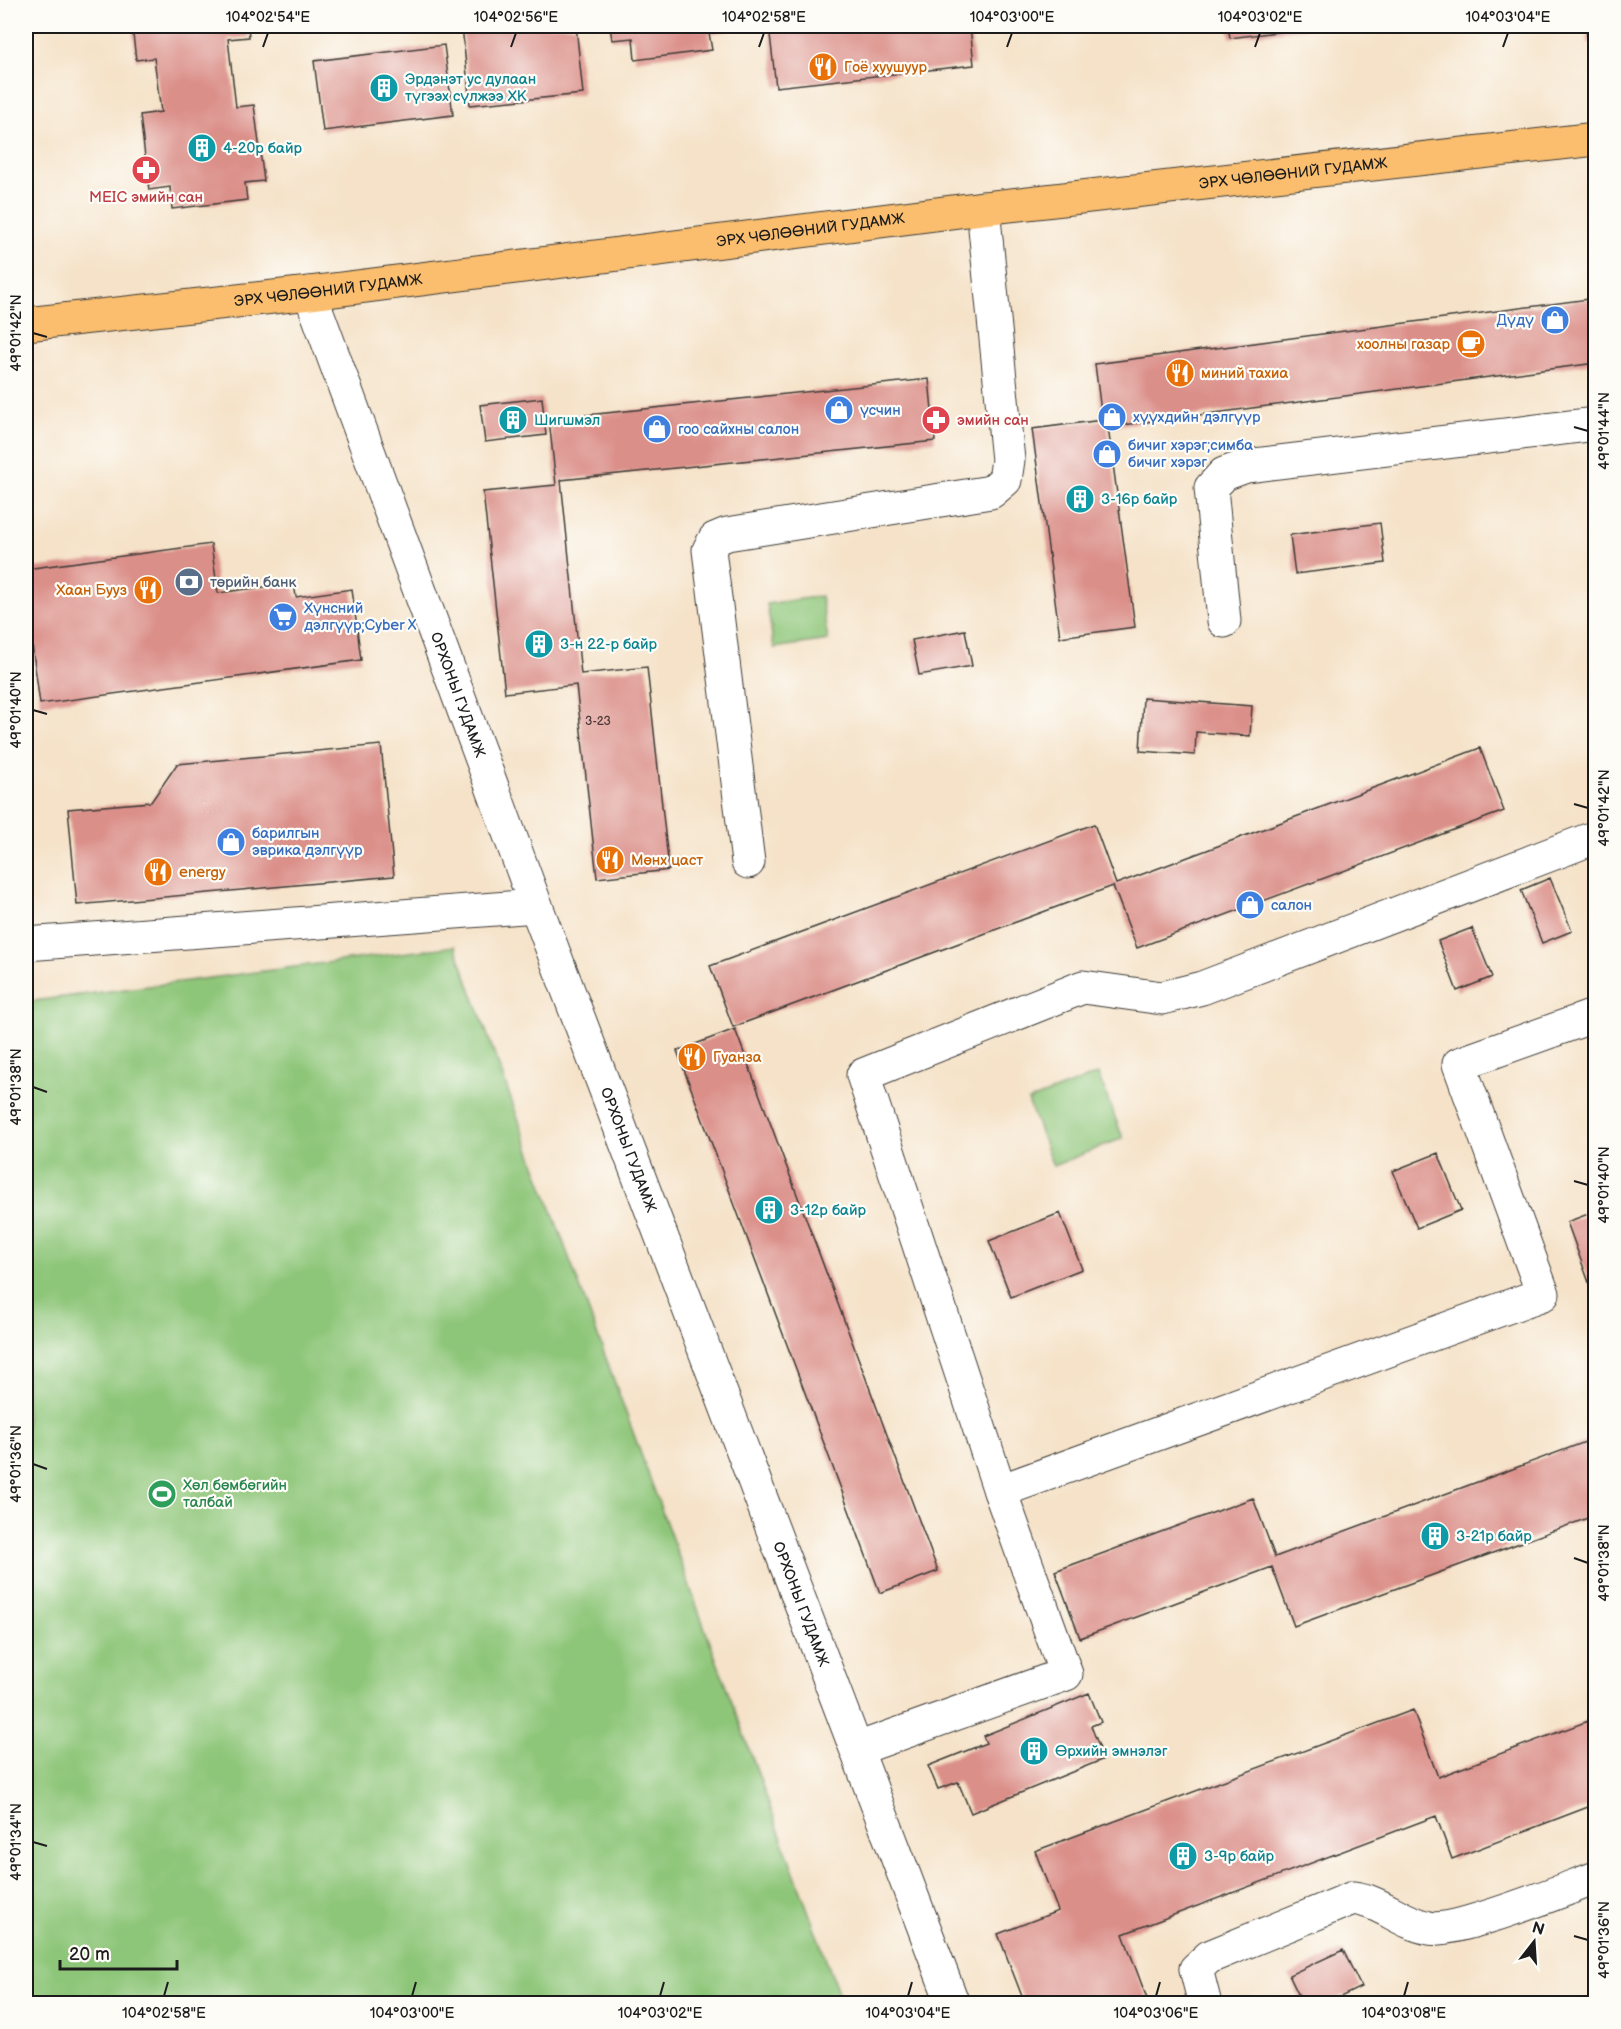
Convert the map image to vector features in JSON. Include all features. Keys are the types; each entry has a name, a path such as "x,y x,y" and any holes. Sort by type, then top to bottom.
{"main road":[{"name":"ЭРХ ЧӨЛӨӨНИЙ ГУДАМЖ","path":"26,324 310,293 983,208 1596,139"}],"street":[{"path":"748,862 710,550 715,539 727,534 991,492 1005,480 1008,460 983,208"},
{"name":"ОРХОНЫ ГУДАМЖ","path":"310,293 536,906 953,2004"},
{"path":"1224,621 1211,488 1224,474 1246,466 1596,424"},
{"path":"857,1749 1066,1674 1000,1491 863,1075 1083,987 1162,998 1202,988 1596,837"},
{"path":"26,944 536,906"},
{"path":"1000,1491 1543,1294 1459,1064 1596,1015"},
{"path":"1205,2004 1196,1968 1209,1958 1353,1898 1370,1900 1401,1920 1432,1929 1483,1918 1596,1878"}],"green space":[{"path":"821,596 828,640 774,648 767,604"},
{"path":"455,946 842,2003 26,2003 26,1002"},
{"path":"1098,1074 1123,1138 1053,1166 1028,1101"}],"building":[{"name":"4-20р байр","path":"132,26 248,26 249,37 228,39 236,107 254,105 264,181 245,183 247,200 172,209 170,187 149,190 140,115 161,112 154,58 136,60"},
{"path":"462,26 576,26 583,94 470,105"},
{"path":"610,26 727,26 728,31 709,33 712,50 635,60 633,38 612,40"},
{"path":"769,26 970,26 974,65 776,87"},
{"path":"1228,26 1316,26 1316,27 1230,38"},
{"path":"1586,26 1596,26 1596,42 1588,43"},
{"name":"Эрдэнэт ус дулаан түгээх сүлжээ ХК","path":"444,45 453,115 323,131 314,61"},
{"name":"3-16р байр","path":"1596,298 1596,363 1108,427 1135,627 1060,637 1032,429 1102,420 1095,364"},
{"name":"3-н 22-р байр","path":"929,379 935,441 561,480 581,674 647,667 669,870 597,878 576,685 505,693 483,492 556,485 549,419"},
{"name":"Шигшмэл","path":"542,398 546,435 485,442 480,405"},
{"path":"1380,523 1385,563 1295,574 1290,535"},
{"path":"211,544 218,593 294,583 296,597 352,589 361,660 40,704 26,599 26,569"},
{"path":"965,630 972,666 919,675 912,640"},
{"path":"1143,698 1252,706 1250,736 1196,732 1195,755 1140,751"},
{"name":"барилгын эврика дэлгүүр","path":"381,745 394,876 77,905 68,809 151,802 177,764"},
{"path":"1480,748 1504,811 1137,948 1113,886 733,1027 710,966 1094,824 1116,884"},
{"path":"1550,878 1572,931 1542,943 1521,890"},
{"path":"1472,928 1492,977 1457,991 1438,941"},
{"path":"735,1029 938,1571 880,1593 677,1051"},
{"path":"1438,1153 1461,1210 1417,1228 1393,1171"},
{"path":"1596,1211 1596,1299 1595,1299 1567,1222"},
{"path":"1060,1213 1082,1269 1011,1297 989,1241"},
{"name":"3-21р байр","path":"1596,1438 1596,1515 1294,1626 1272,1567 1080,1638 1055,1571 1253,1498 1275,1557"},
{"name":"Өрхийн эмнэлэг","path":"1089,1693 1101,1722 1091,1726 1104,1759 971,1813 958,1782 938,1789 928,1766 986,1743 983,1736"},
{"name":"3-9р байр","path":"1413,1710 1438,1777 1596,1718 1596,1804 1452,1859 1436,1816 1123,1934 1149,2004 1025,2004 998,1934 1058,1911 1035,1851"},
{"path":"1343,1950 1361,1987 1326,2004 1303,2004 1289,1975"}],"place":[{"name":"Гоё хуушуур","path":"823,67"},
{"name":"Эрдэнэт ус дулаан түгээх сүлжээ ХК","path":"384,88"},
{"name":"4-20р байр","path":"202,148"},
{"name":"MEIC эмийн сан","path":"146,170"},
{"name":"Дүдү","path":"1555,320"},
{"name":"хоолны газар","path":"1471,344"},
{"name":"миний тахиа","path":"1180,373"},
{"name":"үсчин","path":"839,410"},
{"name":"хүүхдийн дэлгүүр","path":"1112,417"},
{"name":"Шигшмэл","path":"513,420"},
{"name":"эмийн сан","path":"936,420"},
{"name":"гоо сайхны салон","path":"657,429"},
{"name":"бичиг хэрэг;симба бичиг хэрэг","path":"1107,454"},
{"name":"3-16р байр","path":"1080,499"},
{"name":"төрийн банк","path":"189,582"},
{"name":"Хаан Бууз","path":"148,590"},
{"name":"Хүнсний дэлгүүр;Cyber X","path":"283,617"},
{"name":"3-н 22-р байр","path":"539,644"},
{"name":"барилгын эврика дэлгүүр","path":"231,842"},
{"name":"Мөнх цаст","path":"610,860"},
{"name":"energy","path":"158,872"},
{"name":"салон","path":"1250,905"},
{"name":"Гуанза","path":"692,1057"},
{"name":"3-12р байр","path":"769,1210"},
{"name":"Хөл бөмбөгийн талбай","path":"162,1494"},
{"name":"3-21р байр","path":"1435,1536"},
{"name":"Өрхийн эмнэлэг","path":"1034,1751"},
{"name":"3-9р байр","path":"1183,1856"}]}
